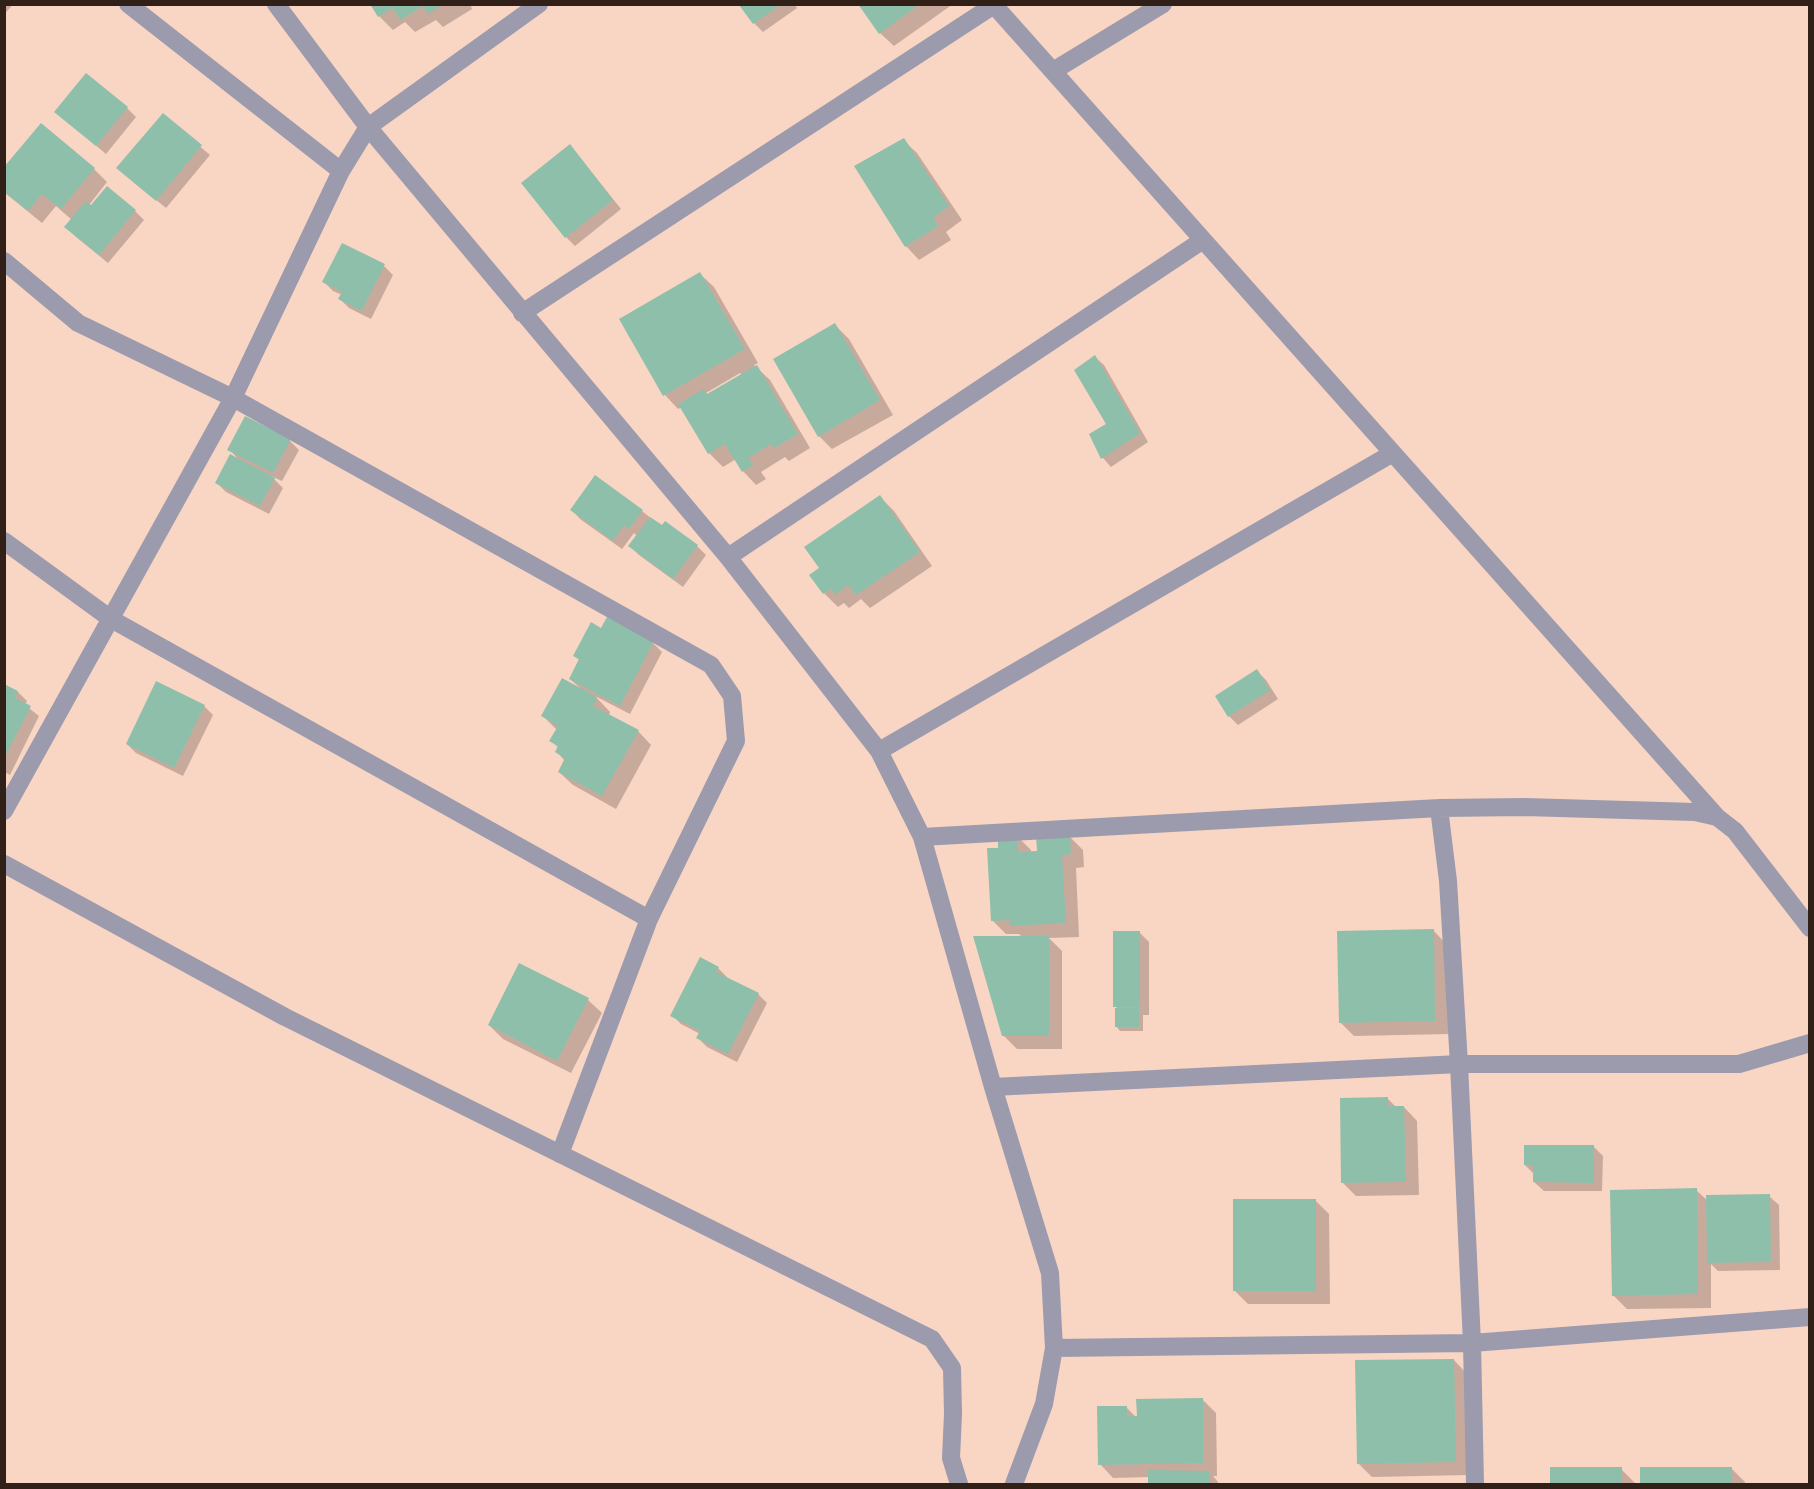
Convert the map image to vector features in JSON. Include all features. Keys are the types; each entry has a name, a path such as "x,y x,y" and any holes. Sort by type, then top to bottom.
{"street":[{"path":"128,4 341,171"},
{"path":"276,4 368,127 728,557 879,750 922,837 993,1087 1050,1273 1054,1348 1044,1404 1014,1485"},
{"path":"4,811 233,398 341,171 368,127 539,4"},
{"path":"1053,71 1162,4"},
{"path":"522,313 994,5 1718,817 1735,831 1809,928"},
{"path":"728,557 1203,240"},
{"path":"4,261 78,323 233,398 711,665 732,696 736,741 649,919 560,1154"},
{"path":"879,750 1393,453"},
{"path":"4,541 111,619 649,919"},
{"path":"922,837 1439,808 1525,807 1695,812 1718,817"},
{"path":"1439,808 1448,881 1459,1064 1472,1342 1475,1485"},
{"path":"4,864 285,1017 933,1339 952,1368 951,1458 959,1485"},
{"path":"993,1087 1459,1064 1739,1064 1809,1043"},
{"path":"1054,1348 1472,1342 1809,1317"}],"building":[{"path":"370,4 444,4 428,14 423,6 400,20 393,8 378,17"},
{"path":"858,4 920,4 879,34"},
{"path":"739,5 780,5 753,24"},
{"path":"86,73 128,107 96,146 54,112"},
{"path":"163,113 202,145 156,201 116,168"},
{"path":"41,123 95,168 61,209 42,194 28,211 4,192 4,167"},
{"path":"904,138 949,206 933,218 938,226 905,247 854,166"},
{"path":"570,144 613,200 565,238 521,183"},
{"path":"107,186 136,210 99,255 64,227 86,201 91,205"},
{"path":"342,243 385,264 362,311 338,299 342,292 322,282"},
{"path":"700,272 745,349 663,396 619,319"},
{"path":"835,323 880,400 818,437 773,359"},
{"path":"1095,355 1140,433 1101,459 1089,434 1106,424 1074,370"},
{"path":"757,365 798,434 774,448 771,444 748,458 753,465 742,472 725,444 708,454 678,404 704,389 707,394"},
{"path":"245,416 291,439 273,473 227,450"},
{"path":"230,454 275,478 260,506 215,483"},
{"path":"595,475 643,510 629,529 624,525 613,541 570,510"},
{"path":"880,495 920,552 856,595 848,585 835,595 831,589 823,594 809,575 819,568 804,547"},
{"path":"650,517 662,525 665,521 698,545 673,579 628,546"},
{"path":"607,617 654,641 620,706 569,679 579,659 573,656 591,622 601,628"},
{"path":"1257,669 1270,690 1228,717 1215,696"},
{"path":"562,678 597,697 593,706 639,730 602,796 558,772 565,758 555,752 558,746 549,741 558,726 541,716"},
{"path":"156,681 205,705 174,768 126,744"},
{"path":"4,684 18,691 15,698 31,706 4,759"},
{"path":"1018,835 1018,852 1037,851 1036,836 1070,835 1071,854 1062,855 1066,923 1009,926 1009,920 991,921 987,848 998,848 998,836"},
{"path":"1434,929 1435,1021 1339,1023 1337,931"},
{"path":"1113,931 1140,931 1140,1007 1113,1007"},
{"path":"973,936 1049,936 1049,1036 1002,1036"},
{"path":"700,957 719,967 716,972 759,993 728,1054 696,1038 700,1031 670,1016"},
{"path":"519,963 589,998 557,1061 488,1025"},
{"path":"1115,1008 1139,1008 1139,1027 1115,1027"},
{"path":"1388,1097 1388,1106 1404,1106 1406,1182 1341,1183 1340,1098"},
{"path":"1524,1145 1594,1145 1594,1183 1533,1182 1533,1166 1524,1165"},
{"path":"1697,1188 1698,1294 1612,1296 1610,1190"},
{"path":"1770,1194 1771,1262 1707,1263 1706,1195"},
{"path":"1233,1199 1316,1199 1316,1291 1233,1291"},
{"path":"1454,1359 1456,1462 1357,1464 1355,1360"},
{"path":"1203,1398 1203,1463 1098,1465 1097,1406 1127,1406 1127,1416 1137,1416 1136,1399"},
{"path":"1550,1467 1622,1467 1622,1484 1550,1484"},
{"path":"1640,1467 1732,1467 1732,1484 1640,1484"},
{"path":"1148,1470 1210,1471 1210,1484 1148,1484"}]}
